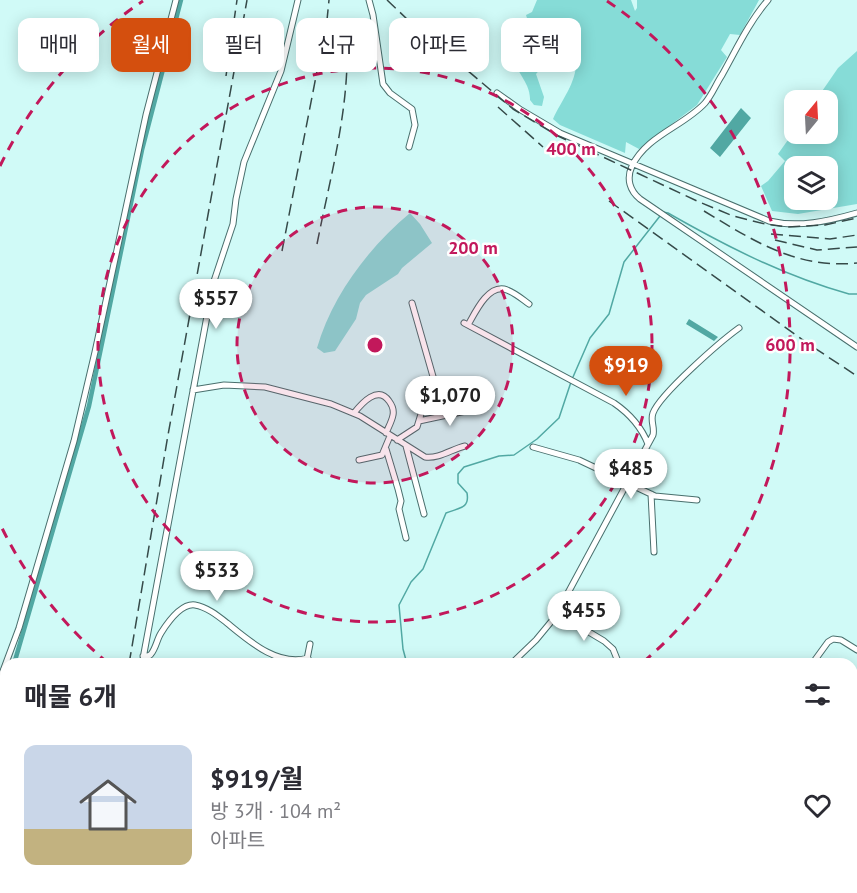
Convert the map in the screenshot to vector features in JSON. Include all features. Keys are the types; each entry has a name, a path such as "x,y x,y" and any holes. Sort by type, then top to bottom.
{"street":[{"path":"8,658 19,628 74,441 146,115 176,0"},
{"path":"279,658 212,612 192,605 180,610 161,633 152,653 149,656 143,656 213,284 231,232 244,162 281,71 298,0"},
{"path":"369,0 383,84 390,93 412,109 416,125 409,147"},
{"path":"768,0 703,104 652,142 633,164 629,178 632,190 639,199 857,347"},
{"path":"497,93 560,133 764,219 779,223 816,222 857,213"},
{"path":"530,304 510,292 502,289 496,290 486,298 466,324 614,403 627,412 644,432 648,444"},
{"path":"397,440 417,427 425,401 436,387 412,303"},
{"path":"517,658 536,640 557,612 648,444 654,430 651,421 654,410 668,390 739,328"},
{"path":"193,390 224,385 265,387 331,404 354,413 406,446 430,458 465,446"},
{"path":"354,413 369,398 381,394 393,408 386,449 401,501 399,509 406,538"},
{"path":"419,422 475,409"},
{"path":"406,446 424,514"},
{"path":"533,447 579,460 651,494 697,500"},
{"path":"359,460 378,458 386,449"},
{"path":"651,494 654,552"},
{"path":"557,612 604,641 613,649 617,658"},
{"path":"816,658 833,639 841,640 857,650"},
{"path":"308,658 310,644"}],"shaded area":[{"path":"537,0 631,0 635,11 637,0 759,0 740,35 730,34 721,50 727,57 697,105 639,149 626,142 625,153 560,125 553,119 569,90 575,72 581,72 581,18 527,18 526,15 532,12"},
{"path":"857,51 857,204 838,207 838,156 784,156 784,160 778,154 785,144 838,144 838,90 823,90 838,68"},
{"path":"520,72 538,72 536,74 544,97 542,106 534,105 530,100 527,86"},
{"path":"741,108 751,118 720,157 710,148"},
{"path":"784,162 784,210 822,210 798,214 772,211 761,186"},
{"path":"410,213 432,243 398,274 366,295 360,303 356,319 335,351 324,353 317,348 342,291 380,241"},
{"path":"689,319 718,337 714,341 686,324"}],"waterway":[{"path":"16,658 89,406 142,150 181,0"},
{"path":"663,212 778,269 825,287 857,294"},
{"path":"573,377 590,338 609,314 624,262 660,216"},
{"path":"405,658 399,605 411,582 423,569 446,513 462,507 467,502 467,493 458,483 458,474 464,467 499,456 514,455 537,439 559,418 571,382"}],"railway":[{"path":"226,76 237,0"},
{"path":"130,658 247,0"},
{"path":"282,251 329,0"},
{"path":"387,0 513,109 558,136 697,201 733,216 787,227 825,225 857,218"},
{"path":"317,244 342,119 347,72"},
{"path":"498,107 543,147"},
{"path":"609,201 857,376"},
{"path":"704,211 740,233 795,257 814,262 857,263"},
{"path":"771,234 830,239 857,235"},
{"path":"775,240 817,250 857,247"}]}
